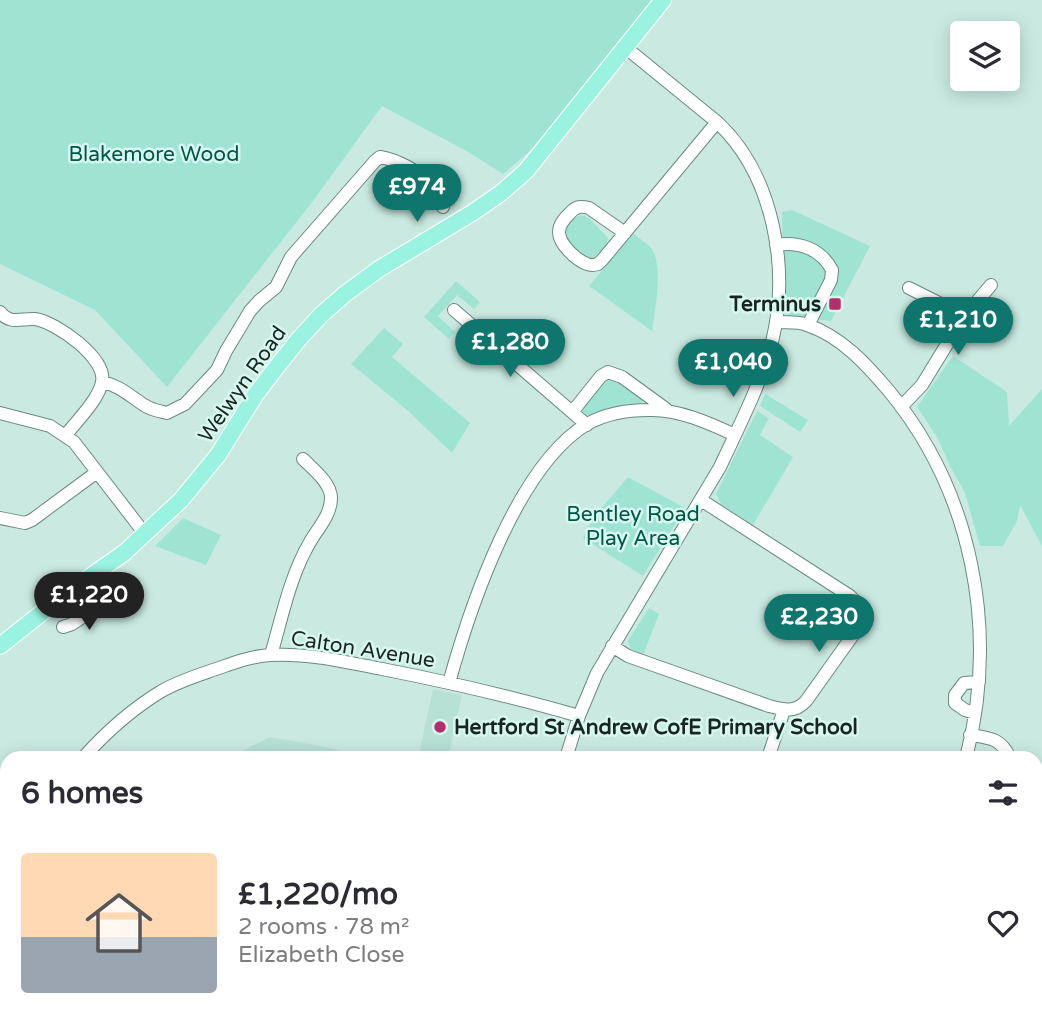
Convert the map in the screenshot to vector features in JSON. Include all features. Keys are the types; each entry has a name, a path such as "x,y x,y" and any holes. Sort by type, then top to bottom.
{"main road":[{"name":"Welwyn Road","path":"0,646 68,592 124,553 181,500 223,448 257,394 298,340 321,315 379,269 472,214 526,171 663,0"}],"street":[{"path":"568,751 597,673 720,467 758,382 776,322 779,273 776,245 771,214 758,180 738,145 718,122 625,47"},
{"path":"625,233 589,208 579,206 573,209 560,225 559,231 562,243 580,260 598,264 625,233 718,122"},
{"path":"103,382 118,386 154,410 167,413 185,404 217,370 250,312 276,287 291,257 380,157 409,167 425,179 443,207"},
{"path":"776,245 797,244 813,250 823,257 832,270 831,280 808,325"},
{"path":"901,407 922,385 963,318 991,285"},
{"path":"909,288 963,318"},
{"path":"454,310 587,425"},
{"path":"0,312 12,321 34,319 65,331 99,366 103,382 91,403 65,436"},
{"path":"776,322 808,325 851,350 901,407 935,461 948,489 965,538 975,580 978,612 981,655 979,682 967,751"},
{"path":"573,411 601,376 608,372 621,377 669,412"},
{"path":"450,682 486,574 515,512 550,458 561,446 587,425 609,415 651,409 693,419 735,435"},
{"path":"0,413 50,426 74,442 145,534"},
{"path":"271,655 295,574 309,543 324,520 331,499 324,481 303,458"},
{"path":"0,517 25,523 32,520 97,472"},
{"path":"612,646 628,656 784,710 797,709 806,701 854,634 861,621 859,605 850,596 701,500"},
{"path":"68,592 84,615"},
{"path":"63,627 100,605"},
{"name":"Calton Avenue","path":"90,751 130,712 162,691 244,659 271,655 326,659 450,682 579,716"},
{"path":"975,713 955,703 955,695 964,683 979,682"},
{"path":"770,751 784,710"},
{"path":"970,735 996,740 1007,751"}],"shaded area":[{"name":"Hertford St Andrew CofE Primary School","path":"433,689 462,695 450,751 420,751"},
{"path":"270,737 342,751 242,751"}],"green space":[{"name":"Blakemore Wood","path":"0,0 652,0 544,139 503,174 470,153 382,106 313,201 167,387 95,310 0,264"},
{"path":"792,210 870,246 831,321 787,316 784,309 782,212"},
{"path":"581,215 589,218 608,238 606,245 592,259 566,241 568,225"},
{"path":"633,233 651,248 657,265 652,331 589,286"},
{"path":"456,281 480,302 474,309 457,295 438,316 455,332 449,339 424,317"},
{"path":"384,328 403,344 392,357 470,423 452,453 406,409 351,364"},
{"path":"953,356 1007,392 1009,426 1042,389 1042,546 1020,505 1017,521 1003,546 980,546 965,493 937,437 917,407"},
{"path":"605,378 614,379 643,399 642,404 590,417 586,415 580,408"},
{"path":"765,394 808,420 800,432 760,406"},
{"path":"757,411 769,418 760,435 793,457 753,525 721,504 716,494"},
{"name":"Bentley Road Play Area","path":"628,477 685,508 643,576 583,538 594,517"},
{"path":"183,518 221,535 206,565 155,546"},
{"path":"649,608 659,614 643,655 632,650 628,643"}],"place":[{"name":"Terminus","path":"835,304"},
{"name":"Hertford St Andrew CofE Primary School","path":"440,727"}]}
